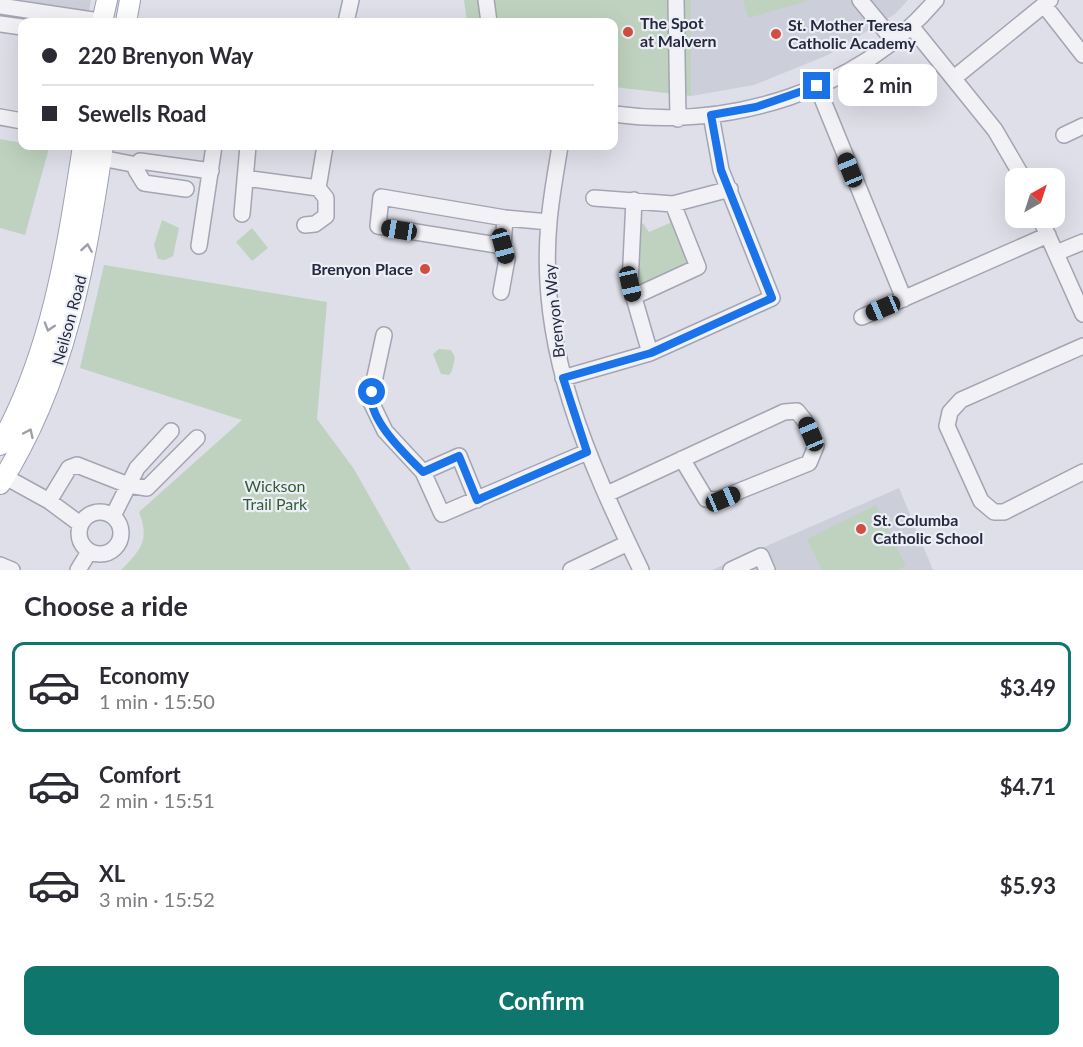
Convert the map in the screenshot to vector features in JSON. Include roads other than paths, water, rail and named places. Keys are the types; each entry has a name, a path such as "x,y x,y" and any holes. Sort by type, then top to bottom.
{"main road":[{"path":"105,18 107,0"},
{"path":"127,18 130,0"},
{"name":"Neilson Road","path":"0,445 27,391 52,320 66,252 82,150"},
{"name":"Neilson Road","path":"2,478 44,399 70,327 86,257 102,152"}],"street":[{"path":"347,18 351,0"},
{"path":"488,12 496,0"},
{"path":"676,0 678,119"},
{"path":"860,0 892,40"},
{"path":"618,114 678,119 711,115 756,107 817,86 860,64 911,26 936,0"},
{"path":"954,78 1047,3 1083,56"},
{"path":"0,6 78,18"},
{"path":"0,24 18,26"},
{"path":"911,26 995,130 1017,168"},
{"path":"817,86 904,299"},
{"path":"563,378 651,353 772,298 721,170 711,115"},
{"path":"0,117 18,120"},
{"path":"1064,135 1083,126"},
{"path":"199,246 214,150"},
{"path":"242,214 248,150"},
{"path":"318,188 324,150"},
{"name":"Brenyon Way","path":"559,150 549,222 548,253 554,341 563,378 587,452 641,570"},
{"path":"102,152 137,165"},
{"path":"186,189 144,183 136,170 137,165 140,161 211,171"},
{"path":"245,178 318,188 326,198 326,216 315,224 305,225"},
{"path":"594,198 673,204 730,189"},
{"path":"503,246 378,226 381,197 505,218 549,222"},
{"path":"634,200 629,265 633,297 651,353"},
{"path":"633,297 698,267 673,204"},
{"path":"501,292 507,259 503,246 505,218"},
{"path":"1045,228 1083,314"},
{"path":"862,317 1048,235"},
{"path":"1056,253 1083,242"},
{"path":"384,335 370,400 385,431 423,472 442,514 587,452"},
{"path":"1083,346 961,400 952,407 947,426 981,501 994,512 1004,512 1083,472"},
{"path":"607,494 682,459 783,412 797,411 806,421 816,446 809,463 717,500 706,499 682,459"},
{"path":"112,516 143,461 171,431"},
{"path":"49,501 69,468 77,465 128,485 147,488 197,438"},
{"path":"423,472 459,456 477,500"},
{"path":"143,461 160,474"},
{"path":"2,478 49,501 80,524"},
{"path":"101,512 112,516 120,527 120,539 115,548 107,553 89,552 79,540 80,524 88,514 101,512"},
{"path":"571,570 628,543"},
{"path":"78,570 89,552"},
{"path":"731,570 761,556 767,570"},
{"path":"0,565 12,570"}],"place":[{"name":"The Spot at Malvern","path":"628,32"},
{"name":"St. Mother Teresa Catholic Academy","path":"776,34"},
{"name":"Brenyon Place","path":"425,269"},
{"name":"St. Columba Catholic School","path":"861,529"}],"park label":[{"name":"Wickson Trail Park","path":"275,495"}]}
